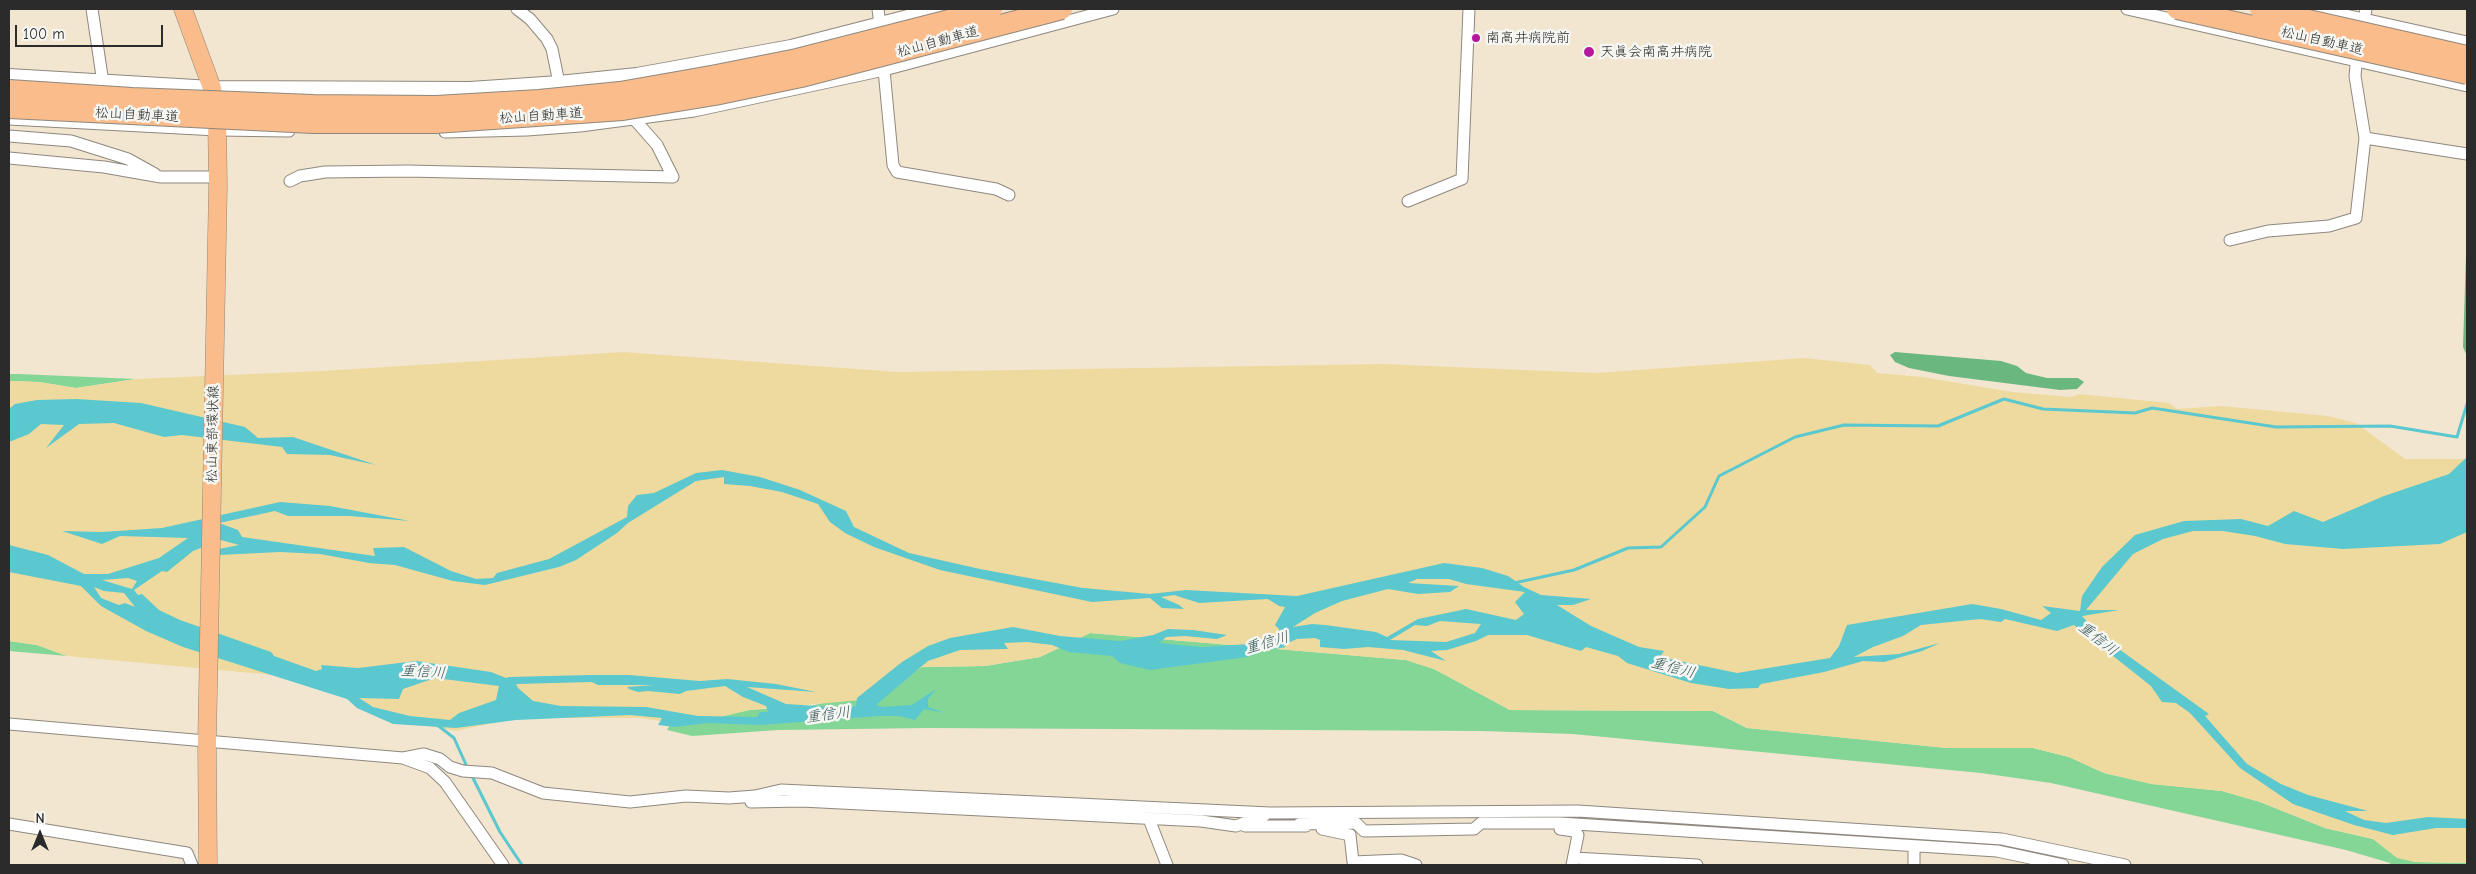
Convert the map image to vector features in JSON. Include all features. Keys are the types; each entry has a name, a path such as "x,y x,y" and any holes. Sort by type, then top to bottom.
{"highway":[{"name":"松山自動車道","path":"9,90 132,98 313,105 436,106 539,100 620,92 720,74 806,56 992,9"},
{"name":"松山自動車道","path":"9,108 313,123 435,123 624,110 714,95 801,77 1062,9"},
{"name":"松山自動車道","path":"2177,9 2467,74"},
{"name":"松山自動車道","path":"2260,9 2464,46"}],"main road":[{"name":"松山東部環状線","path":"183,9 212,88 217,130 218,182 207,740 208,865"}],"street":[{"path":"92,9 103,83"},
{"path":"517,9 530,19 547,39 552,49 559,83"},
{"path":"878,9 880,25"},
{"path":"9,76 212,88 470,89 559,83 656,72 791,47 939,9"},
{"path":"9,119 217,130 426,132 518,130 635,120 744,101 884,70 1112,9"},
{"path":"1408,201 1462,179 1469,9"},
{"path":"2127,9 2467,86"},
{"path":"2319,9 2365,14 2464,46 2467,32"},
{"path":"2230,240 2268,231 2329,226 2356,218 2365,138 2355,76 2365,14"},
{"path":"884,70 893,165 897,172 996,189 1009,196"},
{"path":"290,181 300,176 325,172 390,171 673,178 657,145 635,120"},
{"path":"9,136 62,140 105,150 128,159 161,177"},
{"path":"2365,138 2467,154"},
{"path":"9,158 104,167 161,177 218,182"},
{"path":"9,724 333,750 403,758 430,768 445,782 503,865"},
{"path":"403,758 424,754 440,759 450,767 464,771 492,773 543,793 630,802 686,796 730,798 755,796 781,790 1270,813 1578,811 2002,839 2125,865"},
{"path":"730,798 746,802 801,802 1201,821 1236,826 1356,823 1364,831 1474,829 1481,823 1560,823 1997,851 2063,865"},
{"path":"1481,811 1494,818 1574,831 1578,835 1573,861 1696,865"},
{"path":"1236,826 1270,813"},
{"path":"1149,820 1167,865"},
{"path":"9,824 187,853 192,865"},
{"path":"1299,824 1350,834 1353,862 1401,860 1416,865"},
{"path":"1914,846 1914,865"}],"green space":[{"path":"2467,255 2467,356 2463,347"},
{"path":"1895,352 2001,361 2017,366 2026,373 2047,378 2078,378 2084,382 2077,389 2060,390 1949,376 1909,368 1895,362 1890,355"},
{"path":"9,374 136,379 76,388 39,382 9,381"},
{"path":"1090,633 1406,660 1434,669 1510,710 1713,711 1747,728 1947,748 2033,748 2069,757 2104,773 2152,784 2222,791 2260,802 2325,828 2373,839 2397,857 2415,862 2467,863 2467,865 2390,865 2390,863 2346,850 2051,783 1981,773 1573,734 1482,731 928,728 778,730 692,736 667,730 671,723 686,725 749,710 811,706 895,684 922,667 985,666 1040,657"},
{"path":"9,641 37,645 67,656 9,651"}],"sand":[{"path":"624,352 897,372 1383,364 1596,373 1804,358 1870,365 1877,373 1922,377 2012,392 2071,397 2079,394 2169,403 2177,409 2221,406 2328,416 2356,423 2405,459 2467,459 2467,863 2415,862 2397,858 2373,839 2325,828 2260,802 2222,791 2152,784 2104,773 2069,757 2033,748 1947,748 1747,728 1713,711 1510,710 1434,669 1406,660 1090,633 1040,657 985,666 922,667 895,684 861,700 749,710 686,725 640,718 516,718 456,731 424,725 284,676 67,656 37,645 9,641 9,381 39,382 76,388 136,379 322,371"}],"water":[{"path":"76,399 141,403 245,427 258,438 293,437 376,465 330,455 287,454 282,447 182,435 164,437 114,423 79,424 46,448 64,425 41,424 29,434 9,442 9,409 15,404 37,400"},
{"name":"重信川","path":"2467,457 2467,532 2440,544 2343,549 2285,544 2255,536 2223,531 2193,531 2163,539 2133,554 2086,610 2119,610 2082,616 2098,634 2209,714 2205,716 2247,764 2281,784 2308,795 2368,811 2345,811 2364,820 2386,823 2428,817 2467,819 2467,828 2436,828 2393,835 2354,825 2293,804 2240,768 2190,713 2176,703 2162,702 2151,686 2074,625 2057,631 2005,619 2001,622 1980,619 1921,625 1903,636 1873,647 1854,657 1899,654 1940,643 1922,651 1884,662 1863,661 1824,672 1761,684 1758,688 1729,689 1691,683 1627,663 1618,656 1586,647 1581,651 1527,635 1488,635 1476,641 1447,650 1431,651 1446,661 1403,650 1368,647 1344,649 1320,647 1320,640 1315,638 1297,639 1283,645 1286,647 1263,651 1247,657 1150,670 1120,663 1112,656 1069,652 1052,645 1027,642 1004,643 1008,649 960,650 928,661 876,705 883,707 912,705 936,689 928,699 928,707 945,713 924,709 915,720 899,716 879,716 761,725 708,723 675,727 658,725 662,718 630,715 516,720 456,728 393,724 357,708 347,699 183,647 146,631 101,606 81,586 9,572 9,545 48,555 84,574 108,574 159,558 188,538 120,536 102,544 62,531 102,532 162,528 280,502 330,506 410,521 349,516 288,516 275,511 219,523 238,530 242,537 375,556 373,548 404,547 451,571 476,579 493,578 497,573 549,559 627,517 628,506 637,495 654,493 696,473 722,470 760,477 800,490 846,511 854,527 909,553 980,569 1083,588 1150,594 1186,590 1297,596 1444,563 1482,568 1508,576 1524,587 1541,595 1591,599 1573,605 1557,605 1591,626 1639,647 1664,651 1660,657 1737,673 1830,658 1839,646 1847,625 1972,604 2001,609 2041,620 2051,613 2042,606 2080,611 2082,596 2102,567 2135,535 2184,521 2241,519 2268,526 2294,511 2323,522 2384,496 2449,474","holes":["724,477 724,484 750,486 782,492 818,504 830,522 845,533 874,547 940,570 1092,602 1150,598 1162,608 1184,609 1161,597 1174,595 1199,603 1268,599 1279,606 1285,607 1275,625 1279,629 1279,634 1249,644 1202,647 1159,643 1166,637 1185,636 1217,639 1227,635 1193,630 1168,629 1153,635 1120,641 1060,636 1013,627 950,638 928,646 902,662 857,698 856,706 848,708 786,704 747,687 816,692 776,684 727,679 700,681 629,675 506,678 491,672 416,661 358,668 321,665 322,669 316,671 274,656 271,652 180,620 159,610 142,594 138,595 134,590 162,571 167,572 193,551 221,540 239,545 219,549 219,555 280,552 320,554 369,563 395,565 453,581 485,585 559,567 576,560 617,533 628,523 696,481","128,578 137,581 132,589 102,580","1417,579 1449,579 1466,584 1525,592 1515,602 1524,614 1516,620 1466,609 1418,619 1387,637 1376,632 1325,625 1312,624 1293,627 1315,613 1342,601 1388,589 1418,594 1450,592 1459,586 1408,583","94,587 104,591 124,593 135,607 125,603 119,605 101,598","1440,621 1481,624 1475,633 1446,642 1390,640 1415,625 1427,626","435,678 499,686 496,700 459,713 450,720 410,716 373,707 359,698 399,699 403,689","592,682 598,685 654,685 627,687 638,692 680,694 686,691 725,686 743,697 766,706 768,712 760,712 757,717 698,716 646,707 561,706 533,701 516,684"]}],"waterway":[{"path":"1514,583 1574,570 1628,548 1661,547 1705,507 1719,476 1795,437 1844,425 1938,426 2004,399 2043,409 2135,413 2152,408 2276,427 2390,426 2457,437 2467,404"},
{"path":"436,724 454,738 468,769"},
{"path":"471,774 500,832 522,865"}],"place":[{"name":"南高井病院前","path":"1476,38"},
{"name":"天眞会南高井病院","path":"1589,52"}]}
